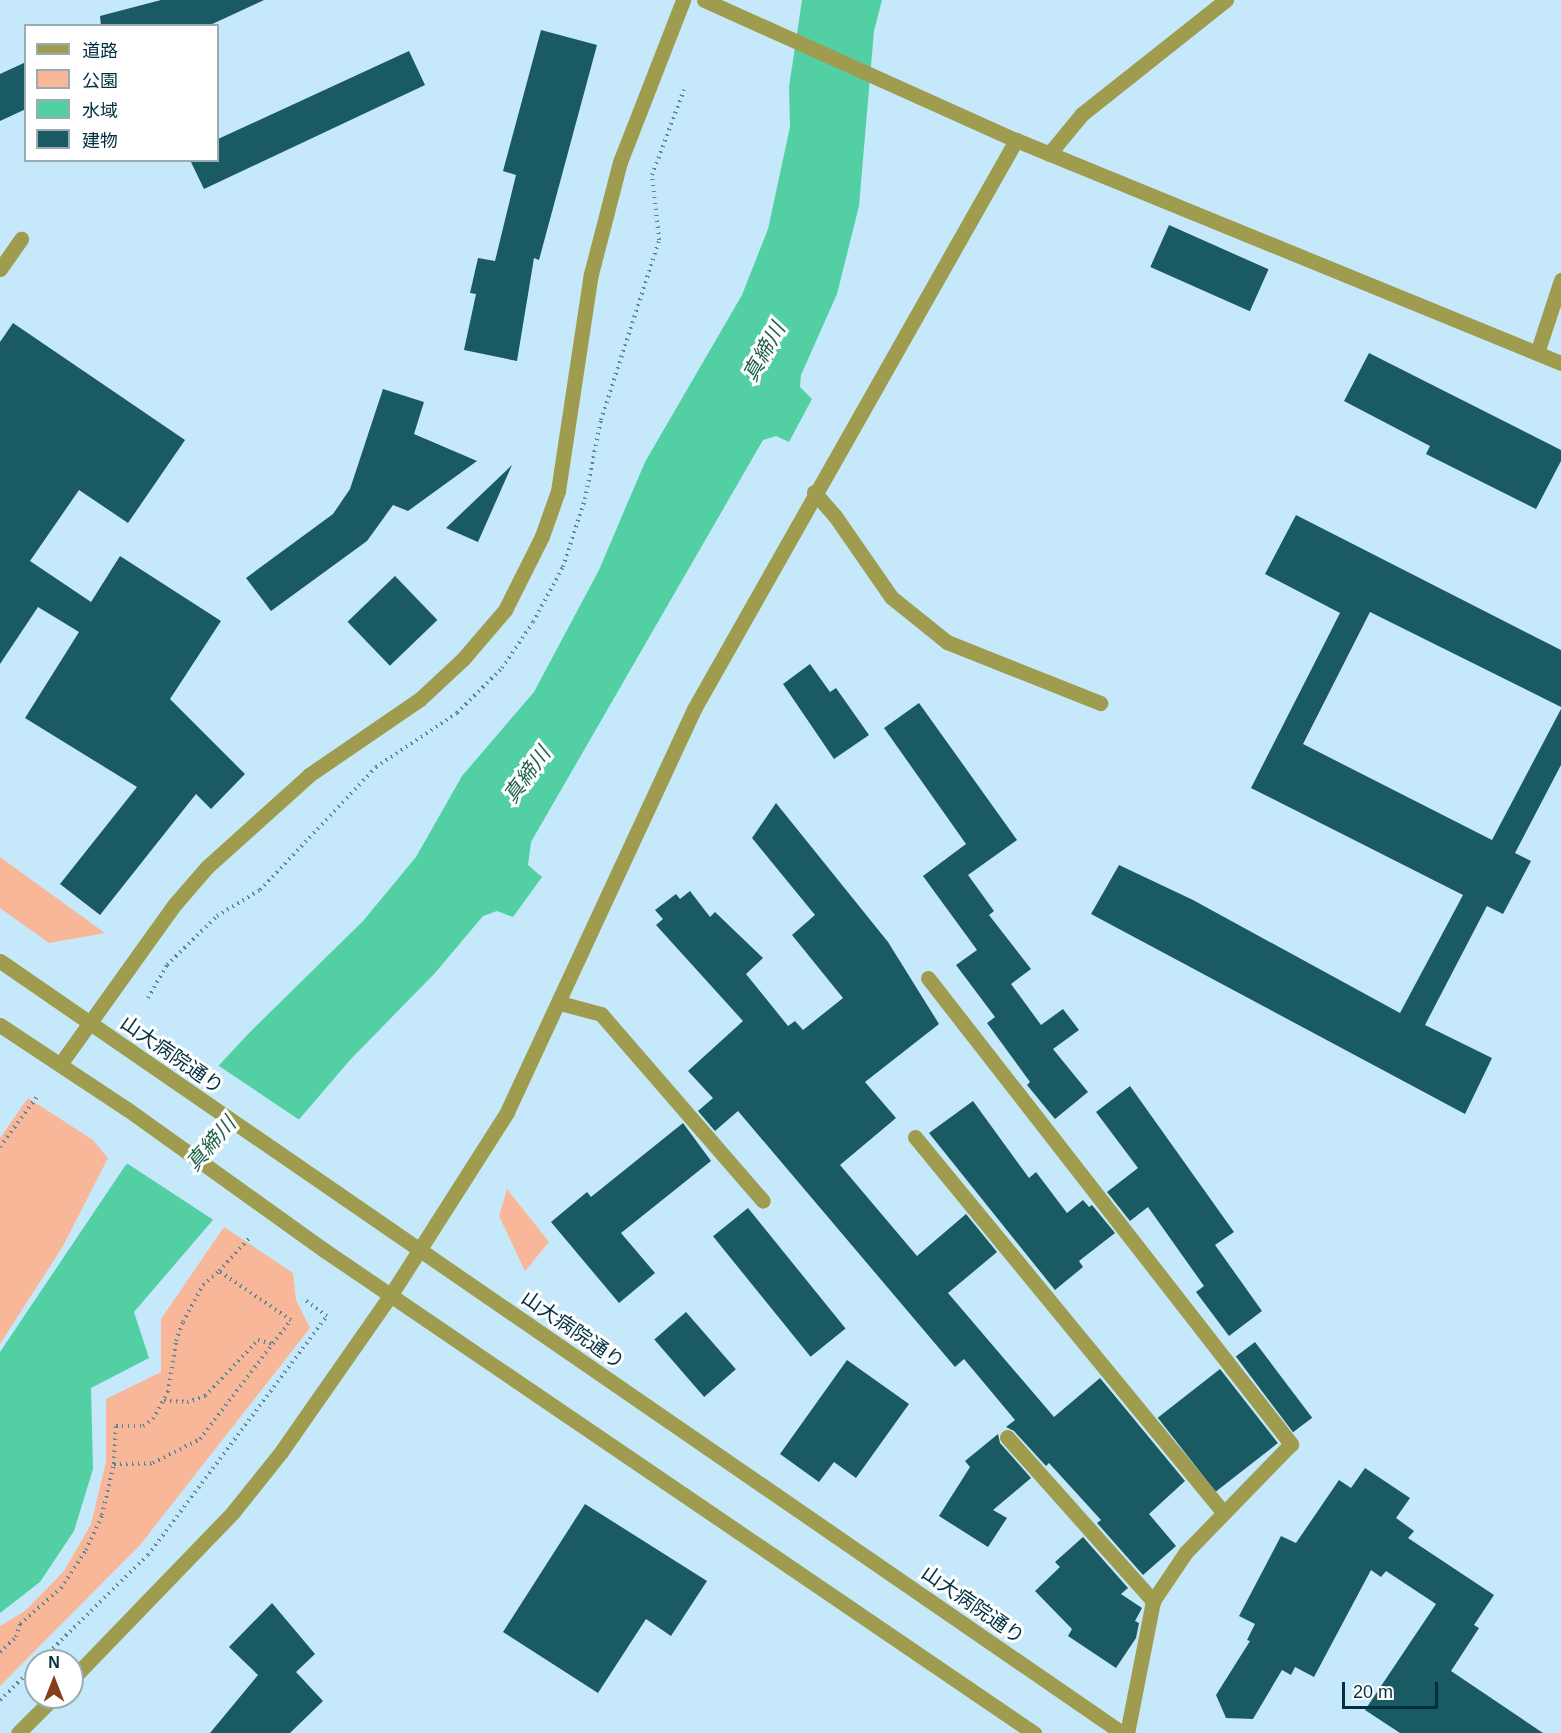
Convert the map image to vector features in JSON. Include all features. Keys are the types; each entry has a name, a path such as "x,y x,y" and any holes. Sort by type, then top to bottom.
{"street":[{"path":"61,1063 175,904 207,867 309,775 420,699 463,659 505,610 542,536 558,491 580,330 597,251 620,162 683,0"},
{"path":"704,0 1049,154 1561,363"},
{"path":"1049,154 1082,114 1226,0"},
{"path":"84,1667 233,1512 281,1452 390,1296 507,1113 561,1003 606,895 694,709 814,492 1016,140"},
{"path":"0,269 21,239"},
{"path":"1537,353 1561,280"},
{"path":"814,492 835,516 891,597 947,642 1100,703"},
{"name":"山大病院通り","path":"0,961 285,1160 420,1250 1122,1733"},
{"path":"928,978 1291,1444 1186,1552 1153,1601 1127,1733"},
{"path":"561,1003 601,1014 763,1202"},
{"path":"0,1024 127,1109 390,1296 1034,1733"},
{"path":"915,1137 1223,1512"},
{"path":"1007,1437 1153,1601"},
{"path":"18,1733 42,1709"}],"path":[{"path":"148,998 167,965 217,916 260,890 376,767 457,713 502,668 533,622 563,567 582,511 601,420 659,240 652,175 684,90"},
{"path":"0,1147 39,1094"},
{"path":"0,1652 16,1637 20,1624 61,1588 86,1550 102,1515 114,1464 116,1426 143,1426 153,1419 164,1401 183,1322 203,1285 251,1236"},
{"path":"114,1464 153,1462 200,1439 291,1320 219,1271"},
{"path":"52,1649 148,1555 327,1316 305,1300"},
{"path":"164,1401 187,1402 205,1396 258,1340 273,1344"},
{"path":"0,1700 24,1677"}],"green space":[{"path":"0,857 105,933 49,943 0,908"},
{"path":"28,1098 93,1140 108,1158 63,1246 0,1344 0,1138"},
{"path":"507,1189 549,1242 525,1271 499,1216"},
{"path":"224,1227 293,1273 296,1300 310,1328 140,1545 37,1649 24,1649 24,1662 0,1686 0,1626 25,1611 64,1571 91,1524 106,1462 106,1399 161,1372 161,1319"}],"water":[{"name":"真締川","path":"802,0 882,0 874,31 859,206 837,294 801,375 800,387 812,399 789,442 776,436 763,440 531,842 528,865 542,877 513,917 497,911 483,916 435,973 350,1060 134,1312 149,1358 91,1388 93,1469 74,1531 40,1582 0,1613 0,1352 125,1166 250,1032 363,921 416,857 462,776 534,692 599,570 645,462 742,295 768,229 790,127 789,87"}],"pier":[{"path":"216,1064 301,1121 215,1221 125,1162"}],"building":[{"path":"161,0 264,0 212,24 101,24 100,16"},
{"path":"541,30 597,45 539,260 534,258 517,361 464,350 476,294 470,293 478,258 495,261 516,175 503,171"},
{"path":"409,51 425,85 204,189 191,162 219,162 219,139"},
{"path":"24,63 24,110 0,121 0,74"},
{"path":"1169,225 1269,269 1250,311 1150,267"},
{"path":"13,323 185,440 128,523 79,490 30,561 91,602 120,556 221,621 170,699 245,774 211,809 196,794 100,915 60,884 137,787 25,718 79,632 38,607 0,664 0,342"},
{"path":"1369,353 1561,450 1561,461 1536,509 1426,454 1430,446 1344,401"},
{"path":"383,389 424,402 414,434 477,461 408,511 393,505 367,541 271,611 246,578 333,514 350,489"},
{"path":"512,465 478,542 446,528"},
{"path":"1296,515 1561,650 1561,707 1370,612 1303,744 1492,840 1561,709 1561,765 1515,853 1531,861 1503,914 1487,906 1425,1025 1492,1058 1465,1114 1091,914 1119,865 1193,900 1400,1013 1463,895 1251,788 1340,613 1265,574"},
{"path":"395,576 437,620 390,666 348,622"},
{"path":"810,664 830,692 836,688 869,735 834,759 783,684"},
{"path":"919,703 1017,840 968,875 994,911 989,915 1031,969 1011,984 1041,1025 1063,1009 1079,1030 1053,1049 1088,1092 1055,1119 1027,1085 1030,1082 987,1023 995,1017 956,965 977,950 923,876 966,844 884,728"},
{"path":"776,803 888,942 939,1024 865,1082 896,1118 840,1165 917,1256 966,1214 997,1252 948,1293 1054,1417 1100,1378 1185,1481 1149,1514 1176,1546 1143,1575 1097,1523 1101,1520 1049,1463 1046,1466 1014,1431 1006,1427 1015,1420 964,1359 955,1367 738,1111 715,1131 698,1111 713,1098 688,1071 743,1021 656,925 663,919 655,910 676,894 680,899 690,891 710,917 715,912 763,958 746,974 788,1026 795,1021 803,1030 843,998 792,935 815,915 752,838"},
{"path":"1130,1086 1234,1232 1215,1245 1262,1311 1229,1336 1196,1292 1204,1286 1148,1207 1130,1221 1107,1192 1138,1168 1096,1112"},
{"path":"973,1101 1029,1178 1036,1172 1067,1213 1083,1200 1089,1207 1092,1205 1115,1233 1079,1261 1083,1267 1055,1290 929,1133"},
{"path":"683,1123 711,1161 621,1233 655,1273 619,1303 551,1222 587,1192 591,1197"},
{"path":"748,1208 846,1328 811,1357 713,1236"},
{"path":"686,1312 736,1369 704,1397 654,1340"},
{"path":"1255,1342 1312,1418 1293,1432 1236,1356"},
{"path":"847,1360 909,1404 856,1478 834,1462 819,1482 780,1454"},
{"path":"1220,1369 1278,1443 1216,1492 1158,1418"},
{"path":"998,1434 1000,1443 1031,1478 993,1510 1007,1518 988,1547 939,1516 970,1467 965,1461"},
{"path":"1365,1468 1410,1498 1396,1518 1414,1531 1408,1538 1494,1595 1474,1625 1479,1628 1451,1671 1543,1733 1400,1733 1365,1710 1436,1604 1386,1571 1381,1577 1371,1570 1314,1677 1295,1667 1291,1675 1282,1670 1253,1719 1226,1718 1216,1695 1250,1641 1247,1640 1255,1624 1239,1616 1281,1536 1296,1543 1339,1480 1351,1488"},
{"path":"585,1504 707,1581 671,1636 646,1619 598,1693 503,1632"},
{"path":"1083,1537 1128,1588 1121,1594 1142,1608 1135,1621 1139,1623 1136,1638 1116,1668 1068,1636 1072,1629 1035,1591 1060,1567 1055,1562"},
{"path":"272,1603 315,1654 296,1672 323,1701 290,1733 210,1733 258,1675 229,1647"}]}
